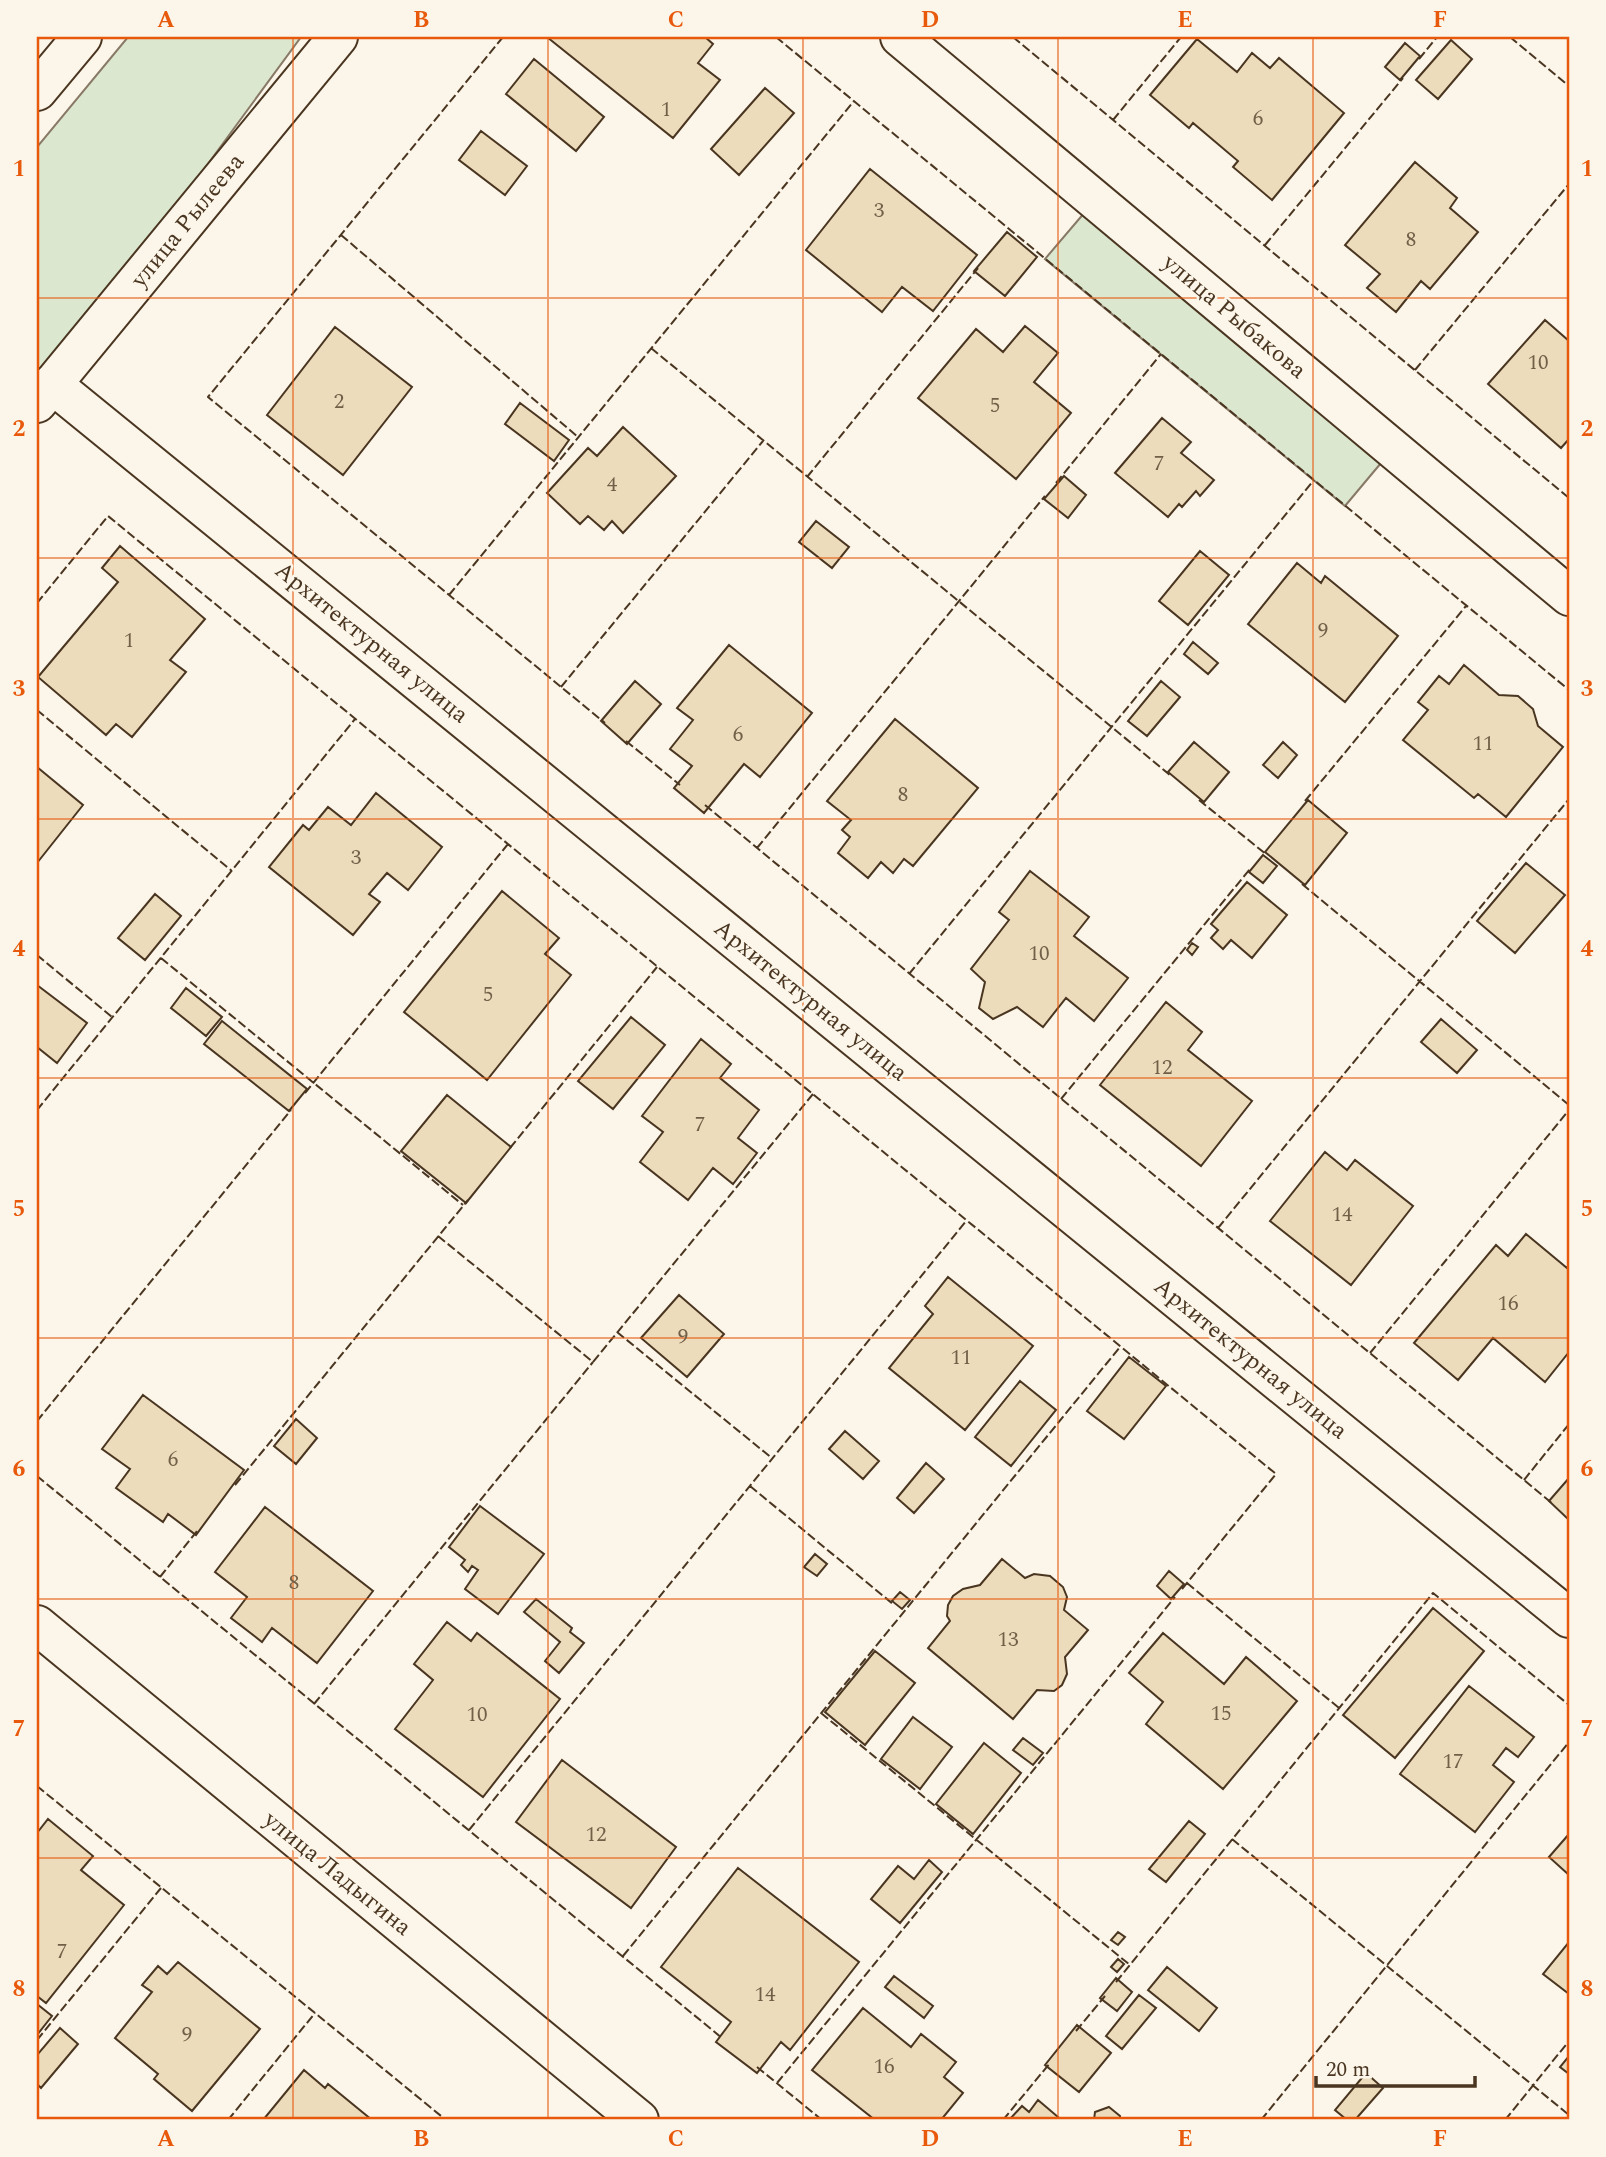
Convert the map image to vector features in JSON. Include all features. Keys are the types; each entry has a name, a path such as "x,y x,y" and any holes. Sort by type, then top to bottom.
{"street":[{"path":"37,91 82,37"},
{"name":"улица Рылеева","path":"45,394 338,37"},
{"name":"улица Рыбакова","path":"900,37 1569,596"},
{"name":"Архитектурная улица","path":"45,394 1569,1618"},
{"name":"улица Ладыгина","path":"37,1625 639,2120"}],"green space":[{"path":"128,37 301,37 155,236 37,381 37,147"},
{"path":"1085,212 1381,463 1345,506 1045,259"}],"building":[{"path":"547,37 705,37 713,44 698,63 720,80 673,138"},
{"path":"1197,39 1237,72 1252,53 1270,68 1279,58 1344,113 1272,200 1233,167 1238,161 1193,123 1189,128 1150,95"},
{"path":"1451,40 1472,59 1438,99 1416,80"},
{"path":"1405,43 1420,56 1400,80 1385,67"},
{"path":"534,59 604,117 576,151 506,94"},
{"path":"765,88 794,113 739,175 711,149"},
{"path":"481,131 527,166 505,195 459,160"},
{"path":"1415,162 1457,198 1450,208 1478,232 1430,289 1421,281 1396,312 1367,288 1380,274 1345,245"},
{"path":"870,169 977,255 933,311 902,287 882,312 806,250"},
{"path":"1007,232 1037,257 1005,296 974,271"},
{"path":"1545,320 1569,341 1569,439 1561,448 1488,384"},
{"path":"1025,326 1058,353 1034,382 1071,413 1016,479 918,398 976,329 1003,352"},
{"path":"335,327 412,387 343,475 267,415"},
{"path":"520,403 569,440 554,461 505,424"},
{"path":"1162,418 1191,442 1181,453 1214,480 1200,496 1196,491 1182,507 1179,504 1168,517 1115,473"},
{"path":"623,427 676,476 623,533 612,521 604,530 588,516 580,524 547,493 588,448 597,456"},
{"path":"1064,476 1086,495 1068,518 1044,499"},
{"path":"816,521 849,547 832,568 799,542"},
{"path":"120,546 205,619 170,660 186,672 132,737 116,724 106,735 38,677 118,582 102,568"},
{"path":"1200,551 1229,575 1188,625 1159,601"},
{"path":"1297,563 1321,583 1325,576 1398,636 1345,702 1248,624"},
{"path":"1193,642 1218,663 1208,674 1184,654"},
{"path":"729,645 812,713 760,777 744,764 704,813 674,788 692,766 670,749 693,720 677,708"},
{"path":"1464,665 1499,695 1518,696 1533,709 1538,726 1563,747 1506,817 1478,794 1474,798 1403,740 1428,710 1418,702 1439,676 1449,684"},
{"path":"635,681 661,704 627,744 601,721"},
{"path":"1161,681 1180,697 1147,736 1128,721"},
{"path":"895,719 978,788 913,866 904,859 893,873 881,862 868,878 838,853 850,837 842,830 851,820 827,801"},
{"path":"1194,742 1229,772 1204,802 1168,772"},
{"path":"1283,742 1297,755 1278,778 1263,765"},
{"path":"37,767 83,805 37,863"},
{"path":"376,793 442,847 408,890 387,873 369,894 380,902 353,935 269,867 303,825 309,830 328,807 351,825"},
{"path":"1308,800 1347,833 1305,885 1265,852"},
{"path":"1263,855 1277,866 1263,883 1249,872"},
{"path":"1526,863 1565,895 1515,953 1477,921"},
{"path":"1030,871 1089,917 1074,936 1128,978 1094,1021 1066,998 1043,1027 1017,1007 993,1019 979,1008 985,982 971,969 1009,920 999,912"},
{"path":"1247,882 1287,915 1252,958 1231,940 1223,949 1211,938 1218,930 1211,924"},
{"path":"502,891 559,938 545,954 571,975 487,1080 404,1012"},
{"path":"155,894 181,916 145,960 118,938"},
{"path":"1192,943 1198,947 1192,955 1187,950"},
{"path":"37,985 87,1023 57,1063 37,1047"},
{"path":"186,988 222,1017 206,1036 171,1008"},
{"path":"1166,1002 1202,1032 1188,1050 1252,1101 1201,1166 1100,1085"},
{"path":"631,1017 665,1045 613,1109 578,1081"},
{"path":"1441,1019 1477,1050 1457,1073 1421,1042"},
{"path":"222,1021 307,1089 289,1111 204,1044"},
{"path":"701,1039 731,1064 720,1078 759,1110 738,1138 757,1153 733,1184 713,1168 688,1200 640,1162 663,1132 642,1116"},
{"path":"447,1095 511,1147 466,1203 401,1151"},
{"path":"1325,1152 1347,1170 1355,1160 1413,1206 1351,1285 1270,1221"},
{"path":"1526,1234 1567,1268 1569,1265 1569,1352 1545,1382 1493,1338 1458,1380 1414,1343 1496,1245 1508,1256"},
{"path":"948,1277 1033,1346 965,1430 889,1368 933,1314 925,1306"},
{"path":"679,1295 724,1334 687,1377 641,1338"},
{"path":"1129,1357 1166,1386 1124,1439 1087,1411"},
{"path":"1020,1381 1056,1410 1011,1466 975,1437"},
{"path":"143,1395 244,1470 196,1535 168,1514 163,1522 116,1488 130,1469 102,1449"},
{"path":"296,1419 317,1438 296,1464 274,1446"},
{"path":"845,1431 879,1461 863,1479 829,1449"},
{"path":"926,1463 944,1479 914,1513 897,1498"},
{"path":"1569,1478 1569,1520 1549,1501"},
{"path":"480,1506 544,1554 498,1614 465,1589 478,1570 472,1566 468,1572 461,1565 465,1560 449,1547"},
{"path":"265,1507 373,1591 317,1663 272,1628 262,1642 231,1618 247,1597 215,1572"},
{"path":"815,1554 827,1564 817,1576 804,1567"},
{"path":"1002,1559 1025,1578 1034,1574 1050,1576 1063,1587 1067,1597 1064,1610 1088,1630 1065,1657 1067,1674 1062,1685 1054,1691 1037,1690 1013,1719 928,1648 950,1621 947,1616 948,1605 953,1596 963,1589 980,1585"},
{"path":"1169,1571 1184,1584 1171,1599 1157,1586"},
{"path":"900,1592 910,1600 902,1609 892,1601"},
{"path":"536,1599 572,1628 570,1632 584,1643 559,1673 545,1661 560,1642 524,1612"},
{"path":"1433,1608 1484,1651 1395,1758 1343,1715"},
{"path":"447,1622 471,1641 477,1633 560,1699 483,1797 395,1729 433,1680 414,1664"},
{"path":"1163,1633 1224,1684 1246,1657 1297,1701 1223,1789 1146,1724 1163,1702 1129,1673"},
{"path":"875,1651 915,1683 865,1745 825,1712"},
{"path":"1469,1686 1534,1737 1518,1757 1506,1748 1493,1765 1514,1782 1475,1832 1400,1774"},
{"path":"913,1717 952,1747 920,1789 881,1759"},
{"path":"1023,1738 1043,1753 1033,1765 1013,1750"},
{"path":"984,1743 1021,1773 973,1834 936,1804"},
{"path":"562,1760 676,1847 631,1908 516,1822"},
{"path":"48,1819 93,1856 81,1870 124,1905 46,2003 37,1996 37,1833"},
{"path":"1189,1821 1205,1834 1166,1882 1149,1869"},
{"path":"1569,1834 1569,1875 1549,1857"},
{"path":"929,1860 942,1872 900,1923 871,1899 898,1866 914,1879"},
{"path":"738,1868 859,1962 790,2050 781,2042 757,2073 716,2042 731,2022 661,1967"},
{"path":"1118,1932 1125,1937 1118,1945 1111,1940"},
{"path":"1569,1942 1569,1994 1543,1974"},
{"path":"1118,1959 1124,1964 1117,1972 1111,1967"},
{"path":"178,1962 260,2029 192,2111 154,2079 158,2074 115,2038 152,1992 142,1985 158,1966 167,1974"},
{"path":"1167,1967 1217,2008 1199,2031 1148,1990"},
{"path":"894,1976 933,2006 924,2018 885,1987"},
{"path":"1116,1978 1132,1992 1117,2011 1100,1998"},
{"path":"1139,1995 1156,2008 1122,2049 1106,2036"},
{"path":"37,2004 52,2016 37,2035"},
{"path":"863,2008 911,2047 921,2034 956,2062 944,2077 963,2093 941,2120 875,2120 812,2070"},
{"path":"1077,2025 1111,2053 1079,2092 1045,2065"},
{"path":"60,2028 78,2044 41,2088 37,2084 37,2055"},
{"path":"1569,2056 1569,2074 1560,2067"},
{"path":"304,2070 325,2088 328,2084 372,2120 263,2120"},
{"path":"1366,2073 1383,2088 1355,2120 1347,2120 1335,2110"},
{"path":"1038,2100 1058,2117 1055,2120 1009,2120 1022,2106 1029,2112"},
{"path":"1109,2107 1120,2116 1120,2120 1094,2120 1095,2112"}],"fence":[{"path":"503,37 208,397 605,723"},
{"path":"776,37 1569,690"},
{"path":"1013,37 1569,498"},
{"path":"1113,120 1181,37"},
{"path":"1419,59 1437,37"},
{"path":"1510,37 1569,86"},
{"path":"1265,245 1403,78"},
{"path":"449,595 854,101"},
{"path":"1415,370 1569,184"},
{"path":"341,235 578,437"},
{"path":"807,477 978,268"},
{"path":"651,348 1170,775"},
{"path":"1056,483 1161,354"},
{"path":"561,687 763,441"},
{"path":"909,974 1314,480"},
{"path":"757,848 1045,496"},
{"path":"37,603 108,516 1276,1474 1182,1589"},
{"path":"1305,801 1466,606"},
{"path":"37,710 232,871"},
{"path":"37,1110 355,719"},
{"path":"626,741 680,785"},
{"path":"1218,1228 1569,799"},
{"path":"1199,800 1267,855"},
{"path":"705,805 1553,1504"},
{"path":"305,1093 508,844"},
{"path":"1061,1099 1250,869"},
{"path":"1302,884 1569,1105"},
{"path":"37,955 112,1017"},
{"path":"161,958 463,1205"},
{"path":"510,1148 657,967"},
{"path":"438,1236 593,1362 813,1094"},
{"path":"37,1421 291,1110"},
{"path":"1370,1353 1569,1110"},
{"path":"235,1485 468,1200"},
{"path":"469,1830 967,1220"},
{"path":"617,1332 773,1459"},
{"path":"623,1956 1120,1347"},
{"path":"314,1704 593,1362"},
{"path":"1524,1480 1569,1424"},
{"path":"37,1476 722,2038"},
{"path":"750,1486 893,1604"},
{"path":"160,1577 197,1531"},
{"path":"1187,1583 1339,1708"},
{"path":"1116,1982 1433,1593 1569,1705"},
{"path":"777,2083 1175,1597"},
{"path":"821,1713 1130,1965"},
{"path":"1261,2120 1569,1742"},
{"path":"37,1786 446,2120"},
{"path":"1232,1839 1569,2115"},
{"path":"37,2040 161,1888"},
{"path":"1076,2031 1105,1996"},
{"path":"228,2120 315,2013"},
{"path":"1505,2120 1569,2041"},
{"path":"1003,2120 1050,2063"},
{"path":"757,2067 822,2120"}]}
